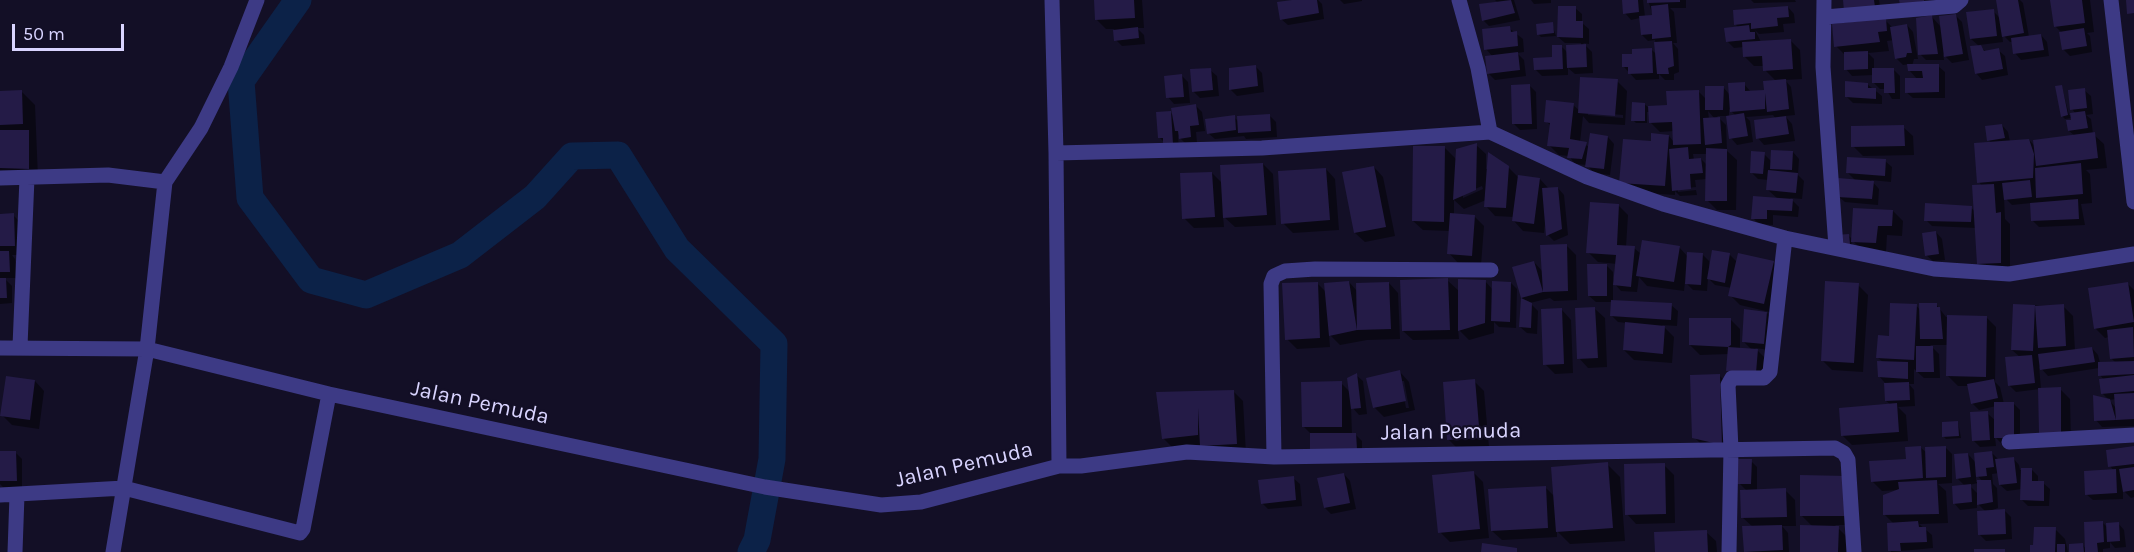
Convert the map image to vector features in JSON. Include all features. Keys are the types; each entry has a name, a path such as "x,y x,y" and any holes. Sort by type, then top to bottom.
{"street":[{"path":"113,552 147,349 165,182 201,128 231,67 257,0"},
{"path":"1052,0 1059,466"},
{"path":"1459,0 1478,68 1490,132"},
{"path":"1824,0 1823,67 1836,247"},
{"path":"1825,17 1954,6 1961,0"},
{"path":"2111,0 2134,202"},
{"path":"1056,153 1262,148 1490,132 1598,181 1663,204 1785,238 1934,269 2009,274 2134,254"},
{"path":"0,178 108,175 165,182"},
{"path":"20,346 27,178"},
{"path":"1729,552 1731,449 1728,382 1732,378 1764,378 1770,372 1785,238"},
{"path":"1274,457 1271,284 1274,276 1285,271 1315,269 1491,270"},
{"name":"Jalan Pemuda","path":"0,348 20,346 147,349 329,394 765,487 881,505 921,502 1059,466 1081,466 1187,452 1274,457 1835,448 1844,453 1850,470 1854,552"},
{"path":"0,495 124,488 300,533 303,529 329,394"},
{"path":"2009,442 2134,435"},
{"path":"15,552 16,495"}],"building":[{"path":"1094,0 1134,0 1135,18 1095,20"},
{"path":"1317,0 1319,13 1280,20 1277,2"},
{"path":"1511,0 1515,13 1482,21 1479,4"},
{"path":"1622,0 1638,0 1639,12 1623,14"},
{"path":"1647,0 1680,0 1680,2 1647,3"},
{"path":"1843,0 1874,0 1875,7 1844,11"},
{"path":"1899,0 1924,0 1924,1 1900,5"},
{"path":"1996,0 2018,0 2024,33 2002,37"},
{"path":"2050,0 2082,0 2085,23 2054,27"},
{"path":"2126,0 2134,0 2134,13 2127,14"},
{"path":"1668,4 1671,37 1652,39 1652,34 1641,35 1639,16 1652,15 1651,6"},
{"path":"1558,6 1576,6 1576,21 1583,21 1583,38 1557,37"},
{"path":"1788,6 1789,17 1777,18 1778,26 1751,29 1751,23 1734,25 1733,10"},
{"path":"1994,9 1997,36 1970,39 1966,12"},
{"path":"1956,14 1963,54 1944,57 1939,16"},
{"path":"1932,15 1938,54 1918,55 1916,18"},
{"path":"1886,18 1887,31 1878,32 1880,42 1834,47 1832,24"},
{"path":"1553,22 1554,33 1537,35 1536,24"},
{"path":"1907,24 1912,53 1895,59 1890,27"},
{"path":"1749,25 1750,32 1755,32 1755,39 1726,42 1724,28"},
{"path":"1510,26 1511,32 1517,31 1518,46 1484,50 1482,29"},
{"path":"1138,27 1139,38 1114,41 1113,30"},
{"path":"2084,28 2087,46 2062,50 2059,32"},
{"path":"2041,34 2044,50 2013,54 2011,38"},
{"path":"1791,39 1793,69 1763,71 1762,56 1743,57 1742,42"},
{"path":"1672,41 1674,66 1668,68 1669,74 1657,74 1654,42"},
{"path":"1586,44 1587,67 1567,68 1566,45"},
{"path":"1552,45 1562,45 1563,69 1534,70 1533,58 1552,57"},
{"path":"1981,45 1984,51 1999,48 2003,69 1975,74 1970,46"},
{"path":"1652,48 1653,73 1628,74 1628,67 1622,67 1622,54 1632,54 1632,49"},
{"path":"1868,51 1868,69 1844,70 1844,52"},
{"path":"1518,52 1520,70 1487,74 1485,56"},
{"path":"1907,64 1939,64 1939,92 1905,93 1905,78 1923,78 1922,71 1908,71"},
{"path":"1256,65 1258,86 1229,90 1229,68"},
{"path":"1211,68 1213,90 1192,92 1190,69"},
{"path":"1872,68 1894,68 1895,93 1884,93 1884,83 1872,83"},
{"path":"1182,74 1184,97 1166,98 1164,76"},
{"path":"1580,77 1618,79 1615,116 1578,113"},
{"path":"1786,79 1789,109 1767,112 1765,93 1765,109 1730,112 1728,83 1745,82 1745,91 1764,90 1763,81"},
{"path":"1845,81 1868,83 1868,88 1876,88 1876,99 1845,97"},
{"path":"1530,84 1532,124 1512,124 1511,85"},
{"path":"2062,85 2068,115 2061,117 2055,86"},
{"path":"1705,86 1724,86 1723,110 1705,110"},
{"path":"2085,88 2087,108 2070,110 2068,90"},
{"path":"22,90 23,124 0,125 0,91"},
{"path":"1699,90 1701,144 1673,145 1672,122 1649,123 1648,106 1667,105 1666,91"},
{"path":"1546,100 1574,103 1570,139 1587,142 1582,159 1567,158 1569,148 1547,146 1550,123 1544,122"},
{"path":"1632,102 1645,103 1645,121 1631,121"},
{"path":"1196,104 1199,125 1190,126 1191,137 1179,139 1178,131 1175,131 1171,108"},
{"path":"1171,111 1173,144 1163,145 1163,138 1158,138 1156,112"},
{"path":"2085,111 2088,128 2068,131 2066,120 2071,120 2070,113"},
{"path":"1744,113 1748,136 1729,139 1726,116"},
{"path":"1270,114 1271,131 1238,133 1237,116"},
{"path":"1235,115 1236,130 1207,134 1205,119"},
{"path":"1786,116 1789,134 1756,139 1754,120"},
{"path":"1720,117 1722,143 1705,145 1703,118"},
{"path":"2002,124 2005,138 1987,141 1985,126"},
{"path":"1904,125 1905,146 1851,147 1851,126"},
{"path":"0,130 29,130 29,169 0,168"},
{"path":"2095,132 2098,158 2036,166 2033,140"},
{"path":"1590,133 1608,136 1604,169 1585,167"},
{"path":"1651,133 1669,135 1665,186 1619,183 1623,139 1651,141"},
{"path":"2029,139 2034,154 2033,178 1977,183 1974,143"},
{"path":"1477,143 1476,190 1453,200 1456,149"},
{"path":"1413,146 1445,146 1444,222 1412,221"},
{"path":"1688,147 1689,159 1701,158 1703,173 1690,174 1691,189 1672,191 1669,149"},
{"path":"1706,148 1727,149 1727,201 1705,201"},
{"path":"1771,150 1793,151 1792,170 1770,169"},
{"path":"1751,151 1765,152 1763,174 1750,173"},
{"path":"1488,152 1509,166 1506,208 1484,207"},
{"path":"1847,157 1886,159 1885,176 1846,173"},
{"path":"1263,163 1267,215 1223,218 1220,165"},
{"path":"2081,163 2083,194 2036,198 2035,168"},
{"path":"1374,166 1386,227 1354,233 1342,172"},
{"path":"1326,168 1330,220 1281,224 1278,171"},
{"path":"1768,170 1798,173 1796,193 1766,190"},
{"path":"1212,172 1215,217 1182,219 1180,173"},
{"path":"1518,175 1540,178 1534,224 1512,221"},
{"path":"1838,178 1874,181 1872,199 1837,197"},
{"path":"2030,180 2032,197 2004,200 2002,183"},
{"path":"1994,184 1996,213 2001,212 2001,263 1977,264 1972,185"},
{"path":"1558,187 1562,229 1546,236 1542,188"},
{"path":"1753,196 1793,199 1792,211 1767,210 1767,219 1751,219"},
{"path":"2078,199 2079,219 2031,221 2030,203"},
{"path":"1590,202 1619,204 1617,245 1635,246 1631,287 1613,285 1616,255 1586,253"},
{"path":"1925,203 1972,206 1971,222 1924,221"},
{"path":"1853,208 1893,210 1892,226 1878,226 1876,243 1851,242"},
{"path":"14,213 15,246 0,246 0,214"},
{"path":"1450,213 1475,215 1472,256 1447,254"},
{"path":"1936,231 1939,254 1925,256 1922,233"},
{"path":"1849,234 1850,244 1837,246 1835,235"},
{"path":"1642,240 1680,246 1674,282 1636,276"},
{"path":"1567,244 1568,291 1543,292 1540,245"},
{"path":"1712,250 1730,253 1725,283 1707,279"},
{"path":"0,251 9,251 10,272 0,272"},
{"path":"1687,252 1703,253 1701,285 1685,284"},
{"path":"1738,253 1774,261 1764,304 1728,296"},
{"path":"1534,261 1543,292 1521,298 1512,267"},
{"path":"1587,264 1607,264 1607,296 1588,296"},
{"path":"0,278 6,278 7,298 0,298"},
{"path":"1448,278 1450,330 1402,331 1400,280"},
{"path":"1458,279 1486,280 1485,323 1458,331"},
{"path":"1349,281 1357,330 1329,336 1324,283"},
{"path":"1492,281 1511,282 1510,322 1491,321"},
{"path":"1825,281 1859,283 1854,363 1821,361"},
{"path":"1318,282 1320,338 1285,340 1282,283"},
{"path":"1389,282 1391,329 1357,330 1356,283"},
{"path":"2128,282 2134,322 2094,329 2088,288"},
{"path":"1521,298 1532,303 1531,328 1519,327"},
{"path":"1611,300 1672,303 1671,320 1610,316"},
{"path":"1890,303 1917,304 1914,360 1876,358 1878,335 1889,336"},
{"path":"1919,303 1937,303 1937,307 1940,307 1943,339 1920,339"},
{"path":"2013,304 2035,305 2033,351 2011,350"},
{"path":"2064,304 2066,346 2038,348 2035,306"},
{"path":"1595,307 1598,358 1577,359 1575,308"},
{"path":"1562,308 1564,364 1543,365 1541,309"},
{"path":"1744,309 1767,312 1764,344 1742,342"},
{"path":"1947,315 1987,316 1986,377 1946,376"},
{"path":"1689,318 1731,318 1731,345 1728,347 1689,345"},
{"path":"1625,322 1665,326 1663,354 1623,350"},
{"path":"2133,327 2134,357 2110,359 2107,330"},
{"path":"1916,346 1933,346 1934,372 1916,372"},
{"path":"1728,347 1758,349 1756,373 1726,371"},
{"path":"2092,347 2095,362 2040,370 2038,354"},
{"path":"2032,355 2035,383 2008,386 2005,357"},
{"path":"1877,361 1908,362 1908,379 1878,377"},
{"path":"2134,361 2134,374 2098,376 2098,362"},
{"path":"1400,370 1406,401 1373,408 1366,378"},
{"path":"1357,373 1361,408 1351,409 1347,378"},
{"path":"1720,374 1722,445 1692,438 1690,375"},
{"path":"2134,375 2134,391 2101,394 2099,379"},
{"path":"6,376 35,380 30,420 0,416"},
{"path":"1475,379 1480,438 1447,440 1443,382"},
{"path":"1994,379 1998,398 1971,404 1967,384"},
{"path":"1342,381 1342,427 1302,427 1301,382"},
{"path":"1909,382 1910,400 1885,401 1884,383"},
{"path":"2061,387 2061,433 2039,433 2038,388"},
{"path":"1234,390 1237,444 1200,446 1198,408 1198,435 1162,439 1156,392"},
{"path":"2134,393 2134,419 2116,420 2114,394"},
{"path":"2093,395 2110,399 2116,420 2094,421"},
{"path":"1994,402 2014,402 2014,438 1994,438"},
{"path":"1897,403 1899,432 1841,436 1839,408"},
{"path":"1988,411 1990,440 1972,441 1970,412"},
{"path":"1958,421 1959,436 1942,437 1942,422"},
{"path":"1310,433 1356,433 1357,449 1310,449"},
{"path":"1921,446 1923,478 1871,482 1869,461 1906,459 1905,447"},
{"path":"1946,446 1946,477 1926,478 1925,447"},
{"path":"2134,446 2134,464 2108,467 2106,450"},
{"path":"0,451 16,451 17,481 0,481"},
{"path":"1992,451 1994,467 1986,468 1987,476 1976,477 1974,453"},
{"path":"1968,453 1971,477 1956,479 1954,454"},
{"path":"2014,457 2017,483 1999,485 1995,459"},
{"path":"1738,459 1752,459 1751,484 1737,484"},
{"path":"1608,462 1613,528 1556,532 1551,467"},
{"path":"1665,463 1666,514 1625,515 1624,464"},
{"path":"2134,467 2134,490 2123,492 2119,469"},
{"path":"2021,468 2032,468 2032,481 2044,481 2044,501 2020,500"},
{"path":"2116,469 2117,493 2085,495 2084,471"},
{"path":"1474,471 1480,529 1438,533 1432,475"},
{"path":"1344,473 1350,503 1324,508 1317,478"},
{"path":"1800,475 1847,476 1847,516 1800,516"},
{"path":"1294,476 1296,500 1261,504 1258,480"},
{"path":"1937,480 1939,514 1883,515 1883,495 1899,489 1898,482"},
{"path":"1977,480 1991,480 1993,502 1977,505"},
{"path":"1971,484 1972,502 1953,504 1952,486"},
{"path":"1546,486 1548,528 1491,531 1488,489"},
{"path":"1786,488 1787,517 1741,518 1740,490"},
{"path":"2005,509 2006,534 1978,535 1977,511"},
{"path":"1918,521 1919,527 1926,527 1927,542 1900,543 1901,551 1888,551 1887,523"},
{"path":"2103,521 2104,542 2097,543 2098,552 2085,552 2084,522"},
{"path":"2119,522 2120,541 2107,542 2106,523"},
{"path":"1782,525 1783,550 1744,552 1742,526"},
{"path":"1800,525 1839,526 1838,552 1800,552"},
{"path":"2034,527 2056,527 2055,552 2030,552 2030,545 2033,545"},
{"path":"1707,530 1708,552 1655,552 1654,532"},
{"path":"1482,543 1517,548 1517,552 1481,552"},
{"path":"2083,543 2084,552 2069,552 2069,544"},
{"path":"2057,544 2065,544 2065,552 2057,552"},
{"path":"1974,549 2005,549 2005,552 1974,552"}],"waterway":[{"path":"298,0 241,81 250,198 311,280 366,295 460,255 535,197 572,156 618,155 677,249 774,344 772,459 757,540 751,552"}]}
